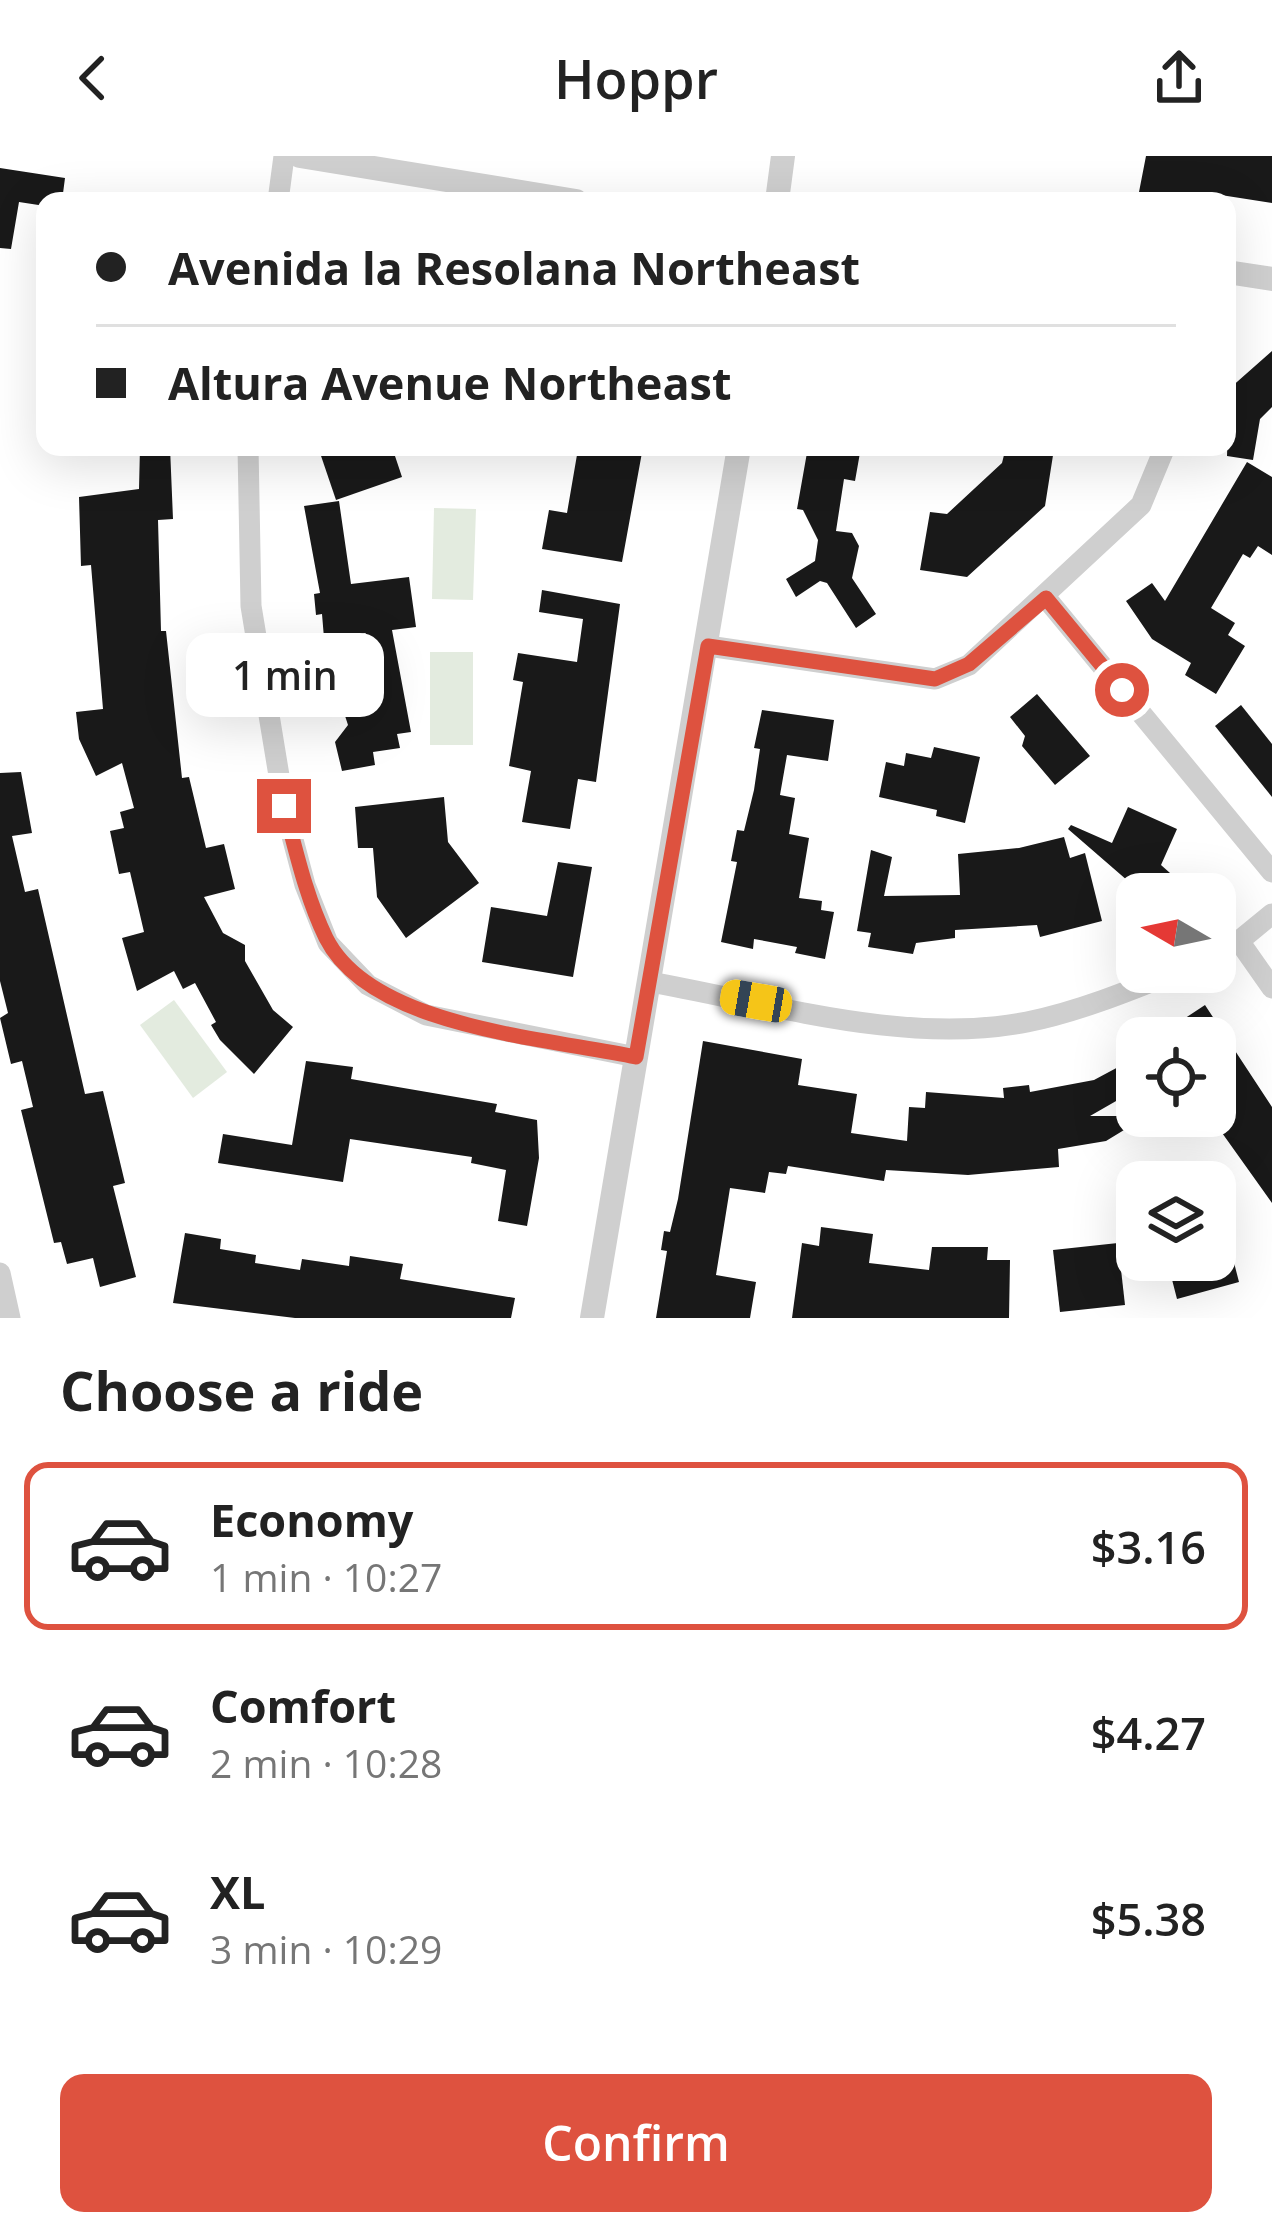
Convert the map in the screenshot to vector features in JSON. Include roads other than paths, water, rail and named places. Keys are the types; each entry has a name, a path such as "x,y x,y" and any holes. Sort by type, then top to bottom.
{"street":[{"path":"279,192 284,156"},
{"path":"300,156 348,160 526,192"},
{"path":"778,192 783,156"},
{"path":"1236,273 1272,279"},
{"path":"248,456 251,606 284,806 305,885 328,943 368,985 426,1016 636,1057"},
{"path":"592,1318 738,456"},
{"path":"708,646 935,679 969,664 1046,598 1141,505 1161,456"},
{"path":"1046,598 1272,872"},
{"path":"1236,942 1272,914"},
{"path":"1239,941 1272,988"},
{"path":"650,982 871,1021 950,1028 1026,1022 1116,992"},
{"path":"0,1273 10,1318"}]}
